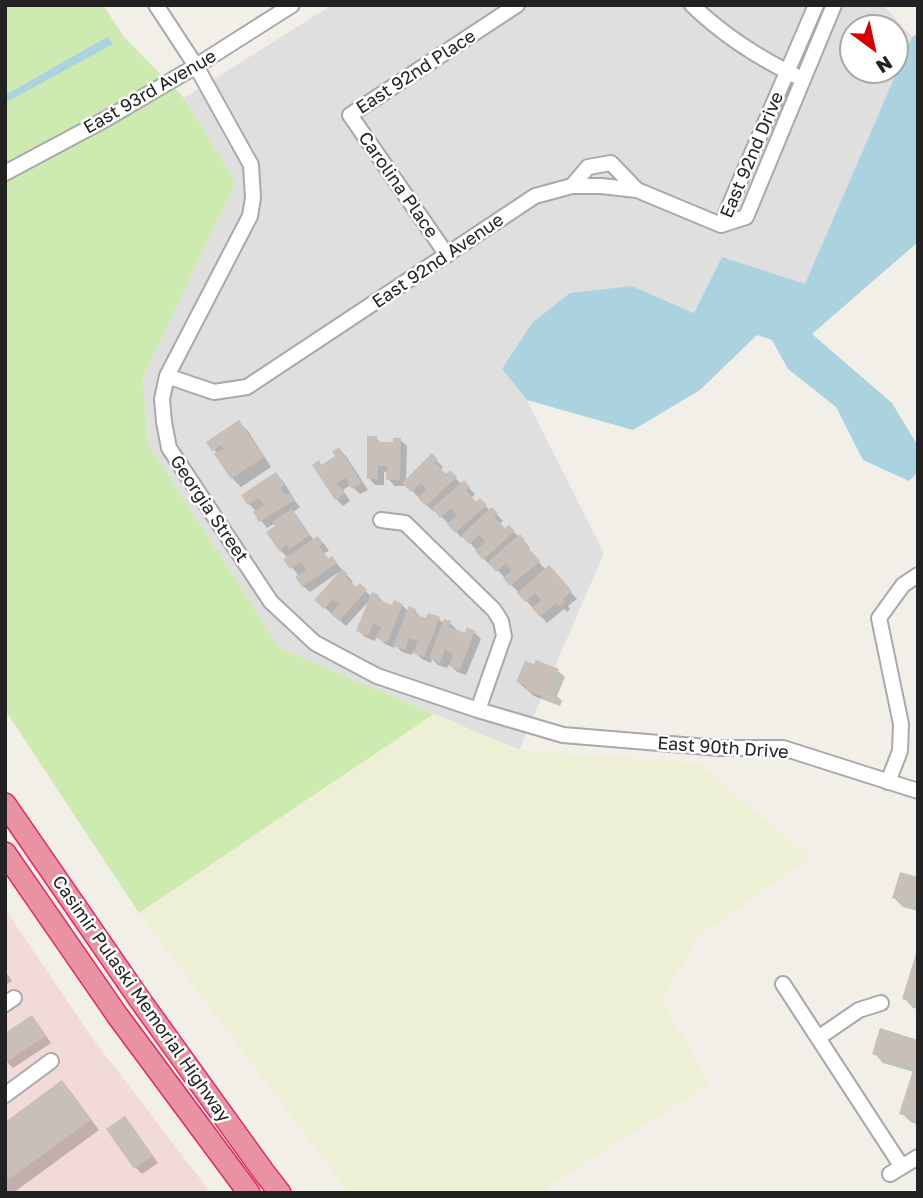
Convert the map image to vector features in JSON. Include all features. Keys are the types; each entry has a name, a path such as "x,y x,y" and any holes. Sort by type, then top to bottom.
{"highway":[{"name":"Casimir Pulaski Memorial Highway","path":"5,804 140,1000 280,1193"},
{"name":"Casimir Pulaski Memorial Highway","path":"5,853 117,1015 249,1193"}],"street":[{"name":"Georgia Street","path":"156,5 196,66 251,164 253,198 250,216 167,376 162,399 169,448 271,602 315,643 377,676 524,723"},
{"name":"East 93rd Avenue","path":"5,173 106,119 292,5"},
{"name":"East 92nd Place","path":"350,115 517,5"},
{"path":"692,5 728,36 763,60 804,79"},
{"name":"East 92nd Drive","path":"721,225 816,5"},
{"name":"East 92nd Drive","path":"721,225 746,217 834,5"},
{"name":"Carolina Place","path":"350,115 447,255"},
{"path":"572,186 588,167 611,163 636,190"},
{"name":"East 92nd Avenue","path":"167,376 214,392 247,387 535,196 572,186 636,190 721,225"},
{"path":"381,520 405,523 494,610 501,621 504,636 478,710"},
{"path":"888,782 900,751 901,724 879,618 903,585 915,582"},
{"name":"East 90th Drive","path":"524,723 563,735 719,748 783,748 918,792"},
{"path":"783,984 896,1171 918,1157"},
{"path":"818,1038 859,1010 881,1003"},
{"path":"5,1095 51,1061"}],"shaded area":[{"path":"332,5 883,5 891,14 839,14 839,84 892,84 805,285 722,257 695,313 632,286 502,369 527,400 604,553 519,750 280,648 148,443 143,378 236,182 184,98"},
{"path":"5,909 93,1039 211,1193 5,1193"}],"green space":[{"path":"5,5 103,5 124,37 184,98 236,182 143,378 148,443 280,648 434,714 139,913 5,710"},
{"path":"434,714 519,750 699,763 809,858 697,937 662,1001 710,1083 546,1188 549,1193 349,1193 139,913"}],"water":[{"path":"918,33 918,242 812,334 892,403 918,446 918,472 909,481 863,460 836,407 788,369 772,340 757,335 700,390 633,430 527,400 502,369 532,323 570,293 632,286 694,313 722,257 805,284 892,84 909,84 909,44"},
{"path":"107,37 113,44 5,103 5,94"}],"building":[{"path":"239,420 264,457 231,479 214,454 223,449 221,445 212,451 206,442"},
{"path":"367,436 377,436 377,442 393,442 393,438 401,438 400,480 386,480 387,466 378,466 378,479 367,479"},
{"path":"339,447 362,483 352,489 345,478 337,483 345,494 335,500 312,465 319,460 321,465 335,456 332,452"},
{"path":"432,453 438,460 435,463 446,474 450,470 457,477 426,506 418,498 427,489 421,483 411,492 402,483"},
{"path":"276,472 285,485 281,488 285,495 290,492 295,500 259,522 253,512 264,505 259,498 248,505 241,495"},
{"path":"464,480 470,487 466,490 476,502 480,498 487,505 455,533 447,524 457,515 451,509 440,518 432,508"},
{"path":"492,507 498,513 494,517 505,528 509,525 515,531 483,560 475,551 485,542 479,535 469,544 461,535"},
{"path":"292,509 310,535 290,549 287,545 279,551 266,532 275,526 272,522"},
{"path":"520,534 525,540 523,542 540,561 510,586 503,578 512,570 506,563 496,572 488,562"},
{"path":"318,536 323,543 319,546 328,559 332,556 337,563 302,587 295,577 306,570 301,562 290,569 283,559"},
{"path":"549,565 572,591 559,607 556,603 540,617 532,608 541,600 535,593 525,602 517,593"},
{"path":"342,569 348,574 345,577 356,587 360,583 367,590 339,621 331,614 339,604 333,599 324,609 314,600"},
{"path":"372,592 379,595 377,599 392,605 394,600 403,604 387,643 376,638 381,627 373,623 368,636 356,631"},
{"path":"409,606 416,609 414,614 426,618 428,613 440,617 424,657 413,653 418,641 409,638 405,650 393,646"},
{"path":"444,619 451,621 449,627 465,633 467,627 475,631 460,670 449,666 453,654 445,650 440,663 429,658"},
{"path":"536,660 559,669 550,690 556,693 553,701 525,689 527,686 516,682 525,661 534,664"},
{"path":"900,872 918,877 918,906 892,898"},
{"path":"918,951 918,1004 902,999"},
{"path":"32,1015 46,1036 5,1063 5,1033"},
{"path":"880,1028 918,1040 918,1119 899,1114 914,1067 872,1054"},
{"path":"62,1080 91,1120 5,1182 5,1122"},
{"path":"125,1116 153,1156 134,1169 106,1129"}]}
